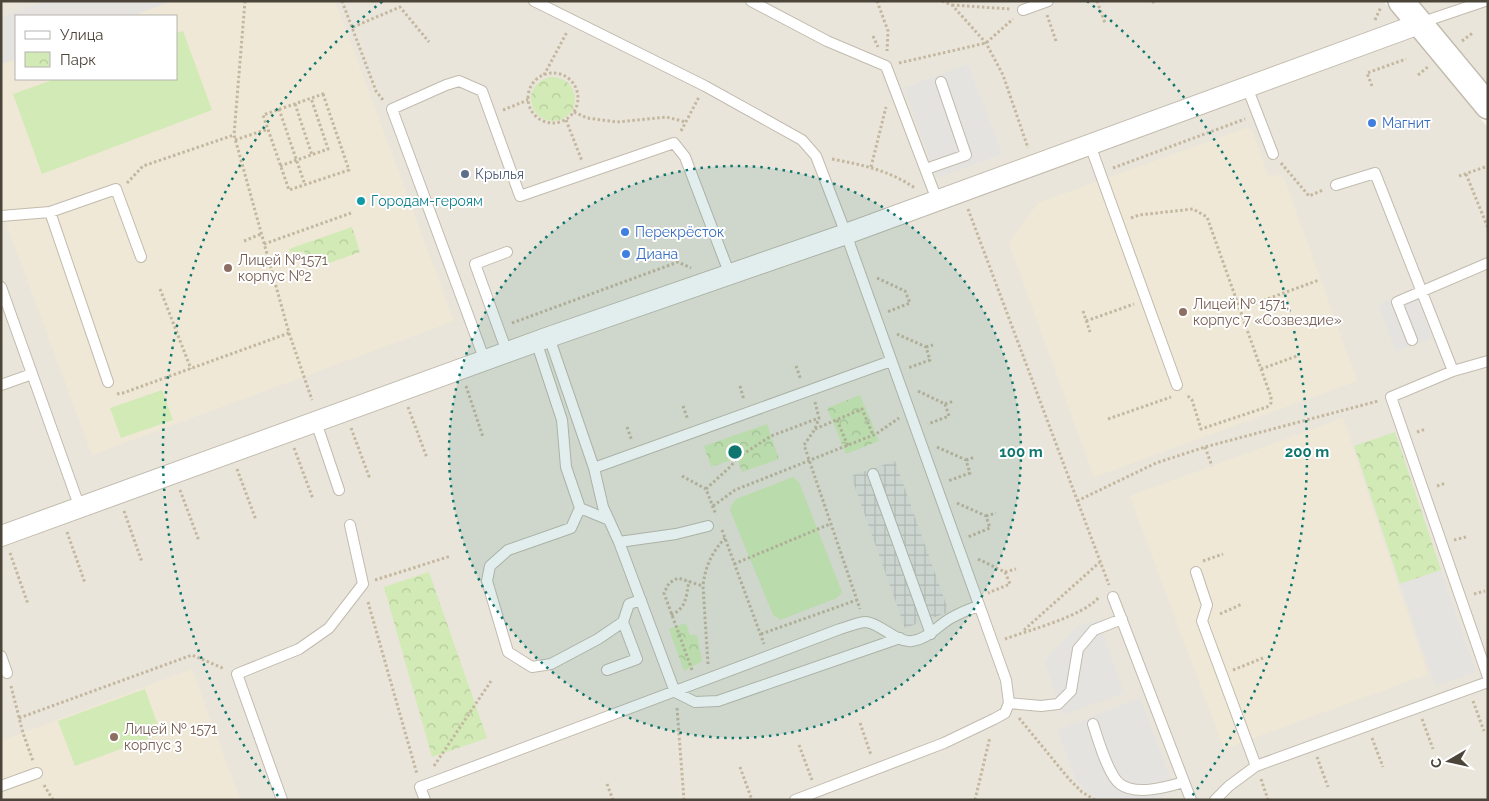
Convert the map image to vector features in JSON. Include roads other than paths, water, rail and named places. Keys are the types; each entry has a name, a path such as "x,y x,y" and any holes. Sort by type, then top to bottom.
{"street":[{"path":"1401,1 1488,106"},
{"path":"5,542 80,508 542,339 846,234 1419,24"}],"lane":[{"path":"534,1 705,86 802,140 816,156 846,234 1006,680 1009,703 1005,713 944,743 795,800"},
{"path":"751,1 827,41 886,66 938,200"},
{"path":"1419,24 1485,1"},
{"path":"1023,10 1045,2"},
{"path":"485,360 392,109 446,85 459,81 482,91 520,196 674,142 685,157 730,275"},
{"path":"926,169 966,155 941,82"},
{"path":"1247,87 1273,154"},
{"path":"1090,145 1146,299 1176,390"},
{"path":"1336,185 1374,172 1453,371"},
{"path":"1,216 50,212 116,189 141,257"},
{"path":"50,212 108,382"},
{"path":"507,252 475,264 507,352"},
{"path":"1412,340 1397,302 1488,263"},
{"path":"1,287 80,508"},
{"path":"542,339 594,468 603,506 619,542 675,692 696,702 718,702 900,638"},
{"path":"542,339 562,420 566,467 580,508 571,528 508,550 490,566 487,580 508,652 532,667 551,664 598,640 623,622 629,604 641,600"},
{"path":"594,468 891,362"},
{"path":"1488,362 1453,371 1391,398 1488,676"},
{"path":"1,385 32,374"},
{"path":"316,422 339,490"},
{"path":"873,474 931,634"},
{"path":"580,508 609,520"},
{"path":"282,800 237,674 299,649 329,628 363,584 350,525"},
{"path":"619,542 676,534 708,526"},
{"path":"1196,572 1207,605 1202,621 1256,766"},
{"path":"1113,598 1191,800"},
{"path":"425,800 420,787 840,629 864,622 876,625 909,642 931,634 951,618 978,602"},
{"path":"1009,703 1041,706 1058,704 1071,691 1078,649 1094,630 1122,619"},
{"path":"608,670 637,659 623,622"},
{"path":"1,656 7,673"},
{"path":"1215,800 1229,786 1256,766 1488,682"},
{"path":"1093,724 1110,770 1120,784 1137,790 1162,788 1184,782"},
{"path":"1,786 37,773"}],"place":[{"name":"Магнит","path":"1372,123"},
{"name":"Крылья","path":"465,174"},
{"name":"Городам-героям","path":"361,201"},
{"name":"Перекрёсток","path":"625,232"},
{"name":"Диана","path":"626,254"},
{"name":"Лицей №1571 корпус №2","path":"228,268"},
{"name":"Лицей № 1571, корпус 7 «Созвездие»","path":"1183,312"},
{"name":"Лицей № 1571 корпус 3","path":"114,737"}]}
